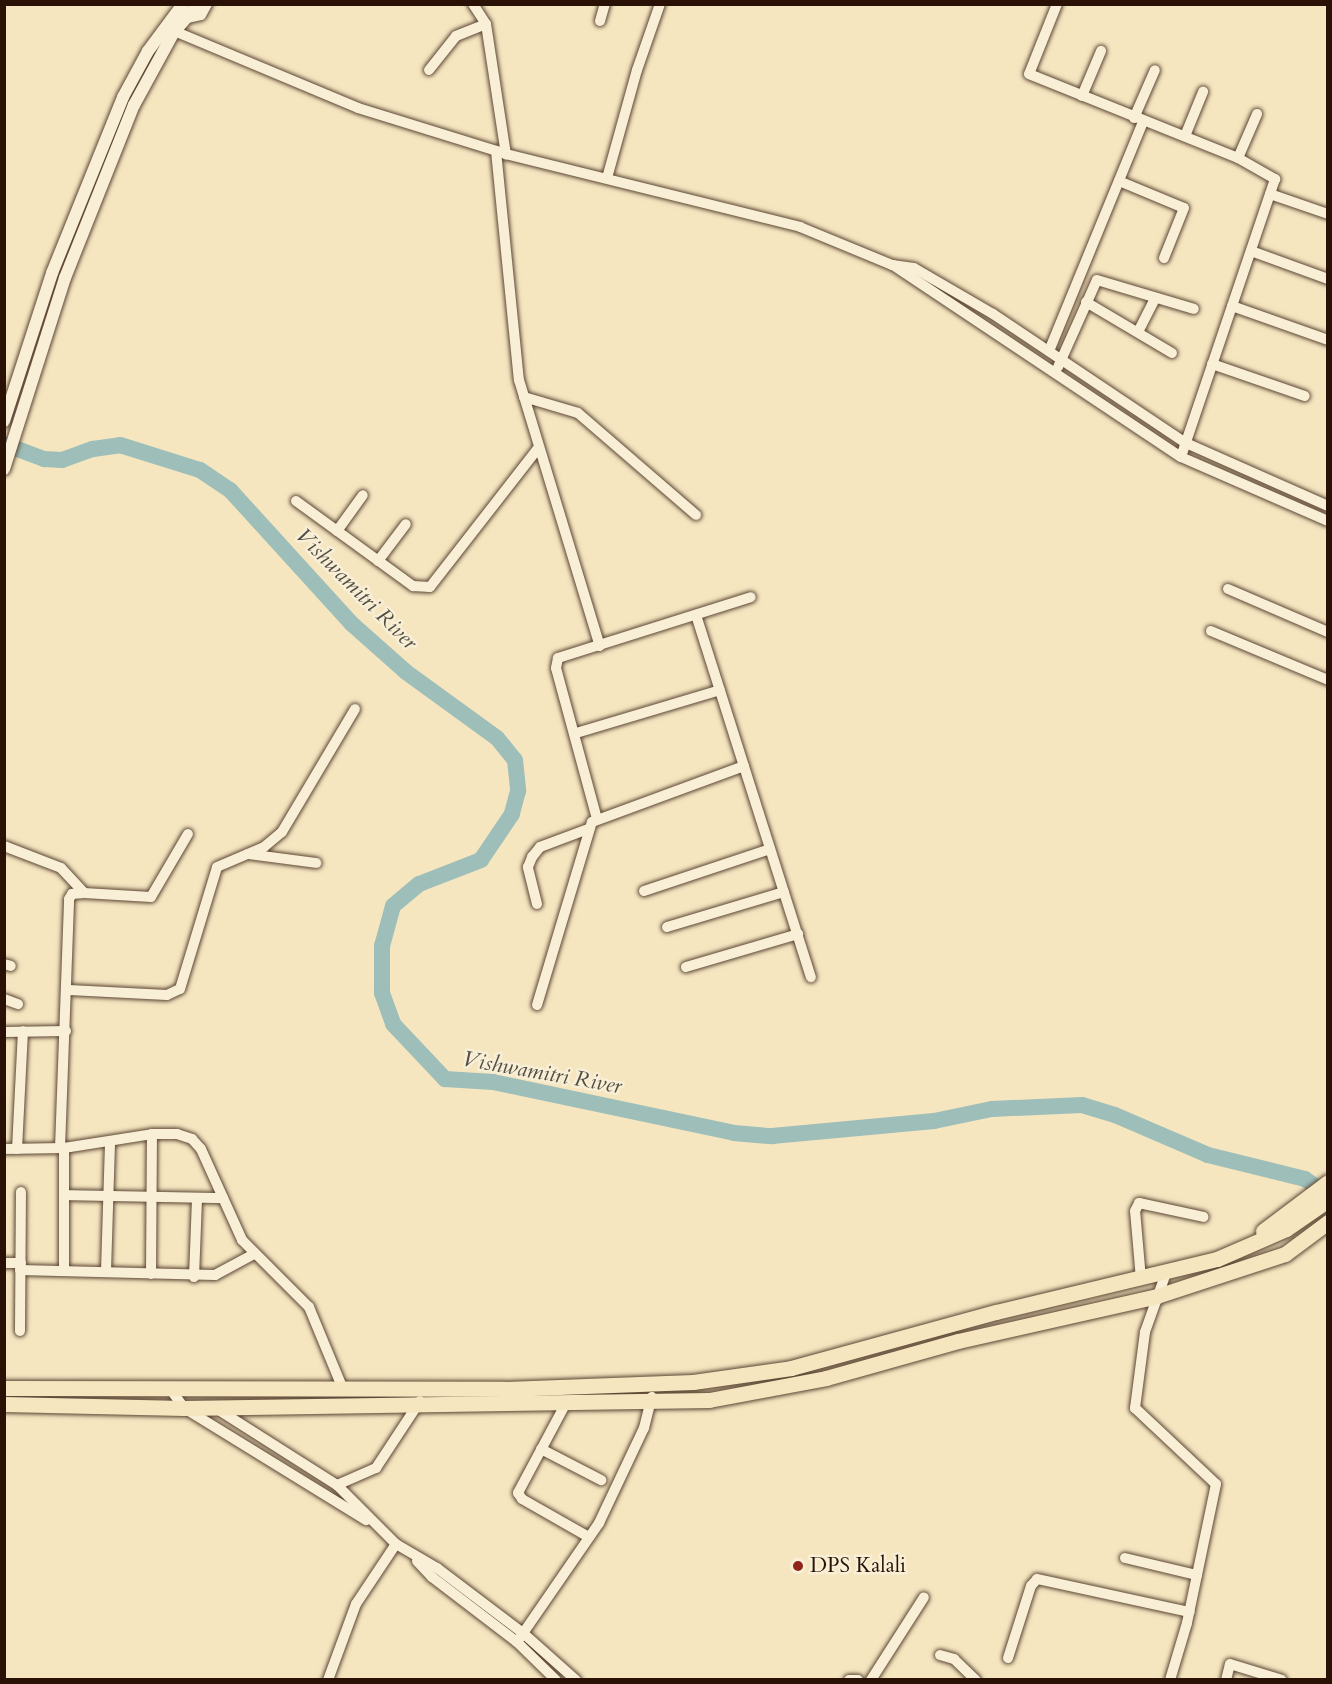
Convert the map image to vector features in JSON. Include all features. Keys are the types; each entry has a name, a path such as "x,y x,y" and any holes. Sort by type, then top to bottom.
{"main road":[{"path":"1285,1224 1328,1182"},
{"path":"4,1388 171,1390 655,1386 791,1368 996,1312 1217,1259 1328,1200"},
{"path":"4,1404 184,1408 419,1403 567,1404 710,1400 826,1378 958,1341 1157,1296 1260,1264 1296,1247 1328,1222"}],"street":[{"path":"4,470 36,378 65,278 135,105 181,10 198,4"},
{"path":"181,10 201,15 207,4"},
{"path":"473,4 486,24 501,152 515,354 524,397 600,646"},
{"path":"600,21 605,4"},
{"path":"607,178 637,70 660,4"},
{"path":"1057,4 1029,74 1138,120 1238,158 1275,179 1181,457"},
{"path":"429,70 456,36 486,24"},
{"path":"170,30 358,108 501,152 800,227 892,265 924,273 1050,351 1186,443 1328,506"},
{"path":"4,421 52,273 123,98 148,51 170,30"},
{"path":"1082,96 1101,51"},
{"path":"1050,351 1119,181 1155,70"},
{"path":"1185,136 1203,92"},
{"path":"1238,158 1257,114"},
{"path":"1119,181 1184,207 1164,258"},
{"path":"1270,194 1328,214"},
{"path":"1251,251 1328,279"},
{"path":"892,265 1181,457 1328,521"},
{"path":"1055,372 1093,283 1101,278 1155,298 1194,309"},
{"path":"1138,332 1155,298"},
{"path":"1086,302 1172,353"},
{"path":"1232,306 1328,340"},
{"path":"1212,364 1305,396"},
{"path":"524,397 578,413 696,515"},
{"path":"296,501 413,586 430,587 539,447"},
{"path":"337,531 363,495"},
{"path":"378,561 406,524"},
{"path":"1228,589 1328,632"},
{"path":"597,819 576,733 556,668 558,658 751,597"},
{"path":"696,615 811,977"},
{"path":"1211,631 1328,680"},
{"path":"576,733 720,690"},
{"path":"69,990 175,993 184,985 214,873 224,863 247,854 282,832 355,709"},
{"path":"537,1005 588,829 597,819 744,766"},
{"path":"537,904 528,867 532,857 540,847 588,829"},
{"path":"64,1271 62,1148 69,990 69,899 72,894 84,892 151,897 188,834"},
{"path":"4,846 61,868 84,892"},
{"path":"644,891 770,849"},
{"path":"247,854 316,863"},
{"path":"668,927 784,892"},
{"path":"686,967 798,934"},
{"path":"4,999 18,1004"},
{"path":"17,1149 23,1031"},
{"path":"4,1032 66,1031"},
{"path":"4,1149 62,1148 152,1134 177,1134 192,1139 201,1149 242,1240 309,1307 343,1389"},
{"path":"151,1274 152,1134"},
{"path":"106,1271 110,1141"},
{"path":"20,1331 21,1192"},
{"path":"64,1195 223,1198"},
{"path":"194,1276 197,1198"},
{"path":"1141,1279 1135,1211 1138,1203 1204,1217"},
{"path":"4,1263 64,1271 194,1276 215,1275 254,1254"},
{"path":"1166,1273 1145,1332 1135,1408 1216,1484 1190,1612 1170,1680"},
{"path":"520,1637 589,1537 625,1473 655,1386"},
{"path":"337,1485 376,1468 426,1389"},
{"path":"171,1390 184,1408 380,1527"},
{"path":"567,1404 518,1496 589,1537"},
{"path":"214,1407 337,1485 396,1544 413,1556 432,1577 520,1637 576,1680"},
{"path":"541,1449 601,1480"},
{"path":"328,1680 356,1604 396,1544"},
{"path":"1125,1558 1197,1575"},
{"path":"1008,1658 1031,1586 1037,1579 1190,1612"},
{"path":"871,1680 924,1598"},
{"path":"520,1637 556,1680"},
{"path":"940,1654 954,1659 976,1680"},
{"path":"1226,1680 1230,1664 1276,1679"},
{"path":"849,1680 858,1680"}],"waterway":[{"name":"Vishwamitri River","path":"4,444 44,459 62,460 93,449 120,445 200,470 230,490 352,624 406,672 497,738 515,760 518,791 512,814 481,860 419,884 393,906 382,946 382,993 393,1024 445,1079 493,1082 734,1133 772,1136 934,1121 992,1109 1082,1105 1115,1115 1208,1155 1305,1179 1328,1195"}],"place":[{"name":"DPS Kalali","path":"798,1566"}]}
